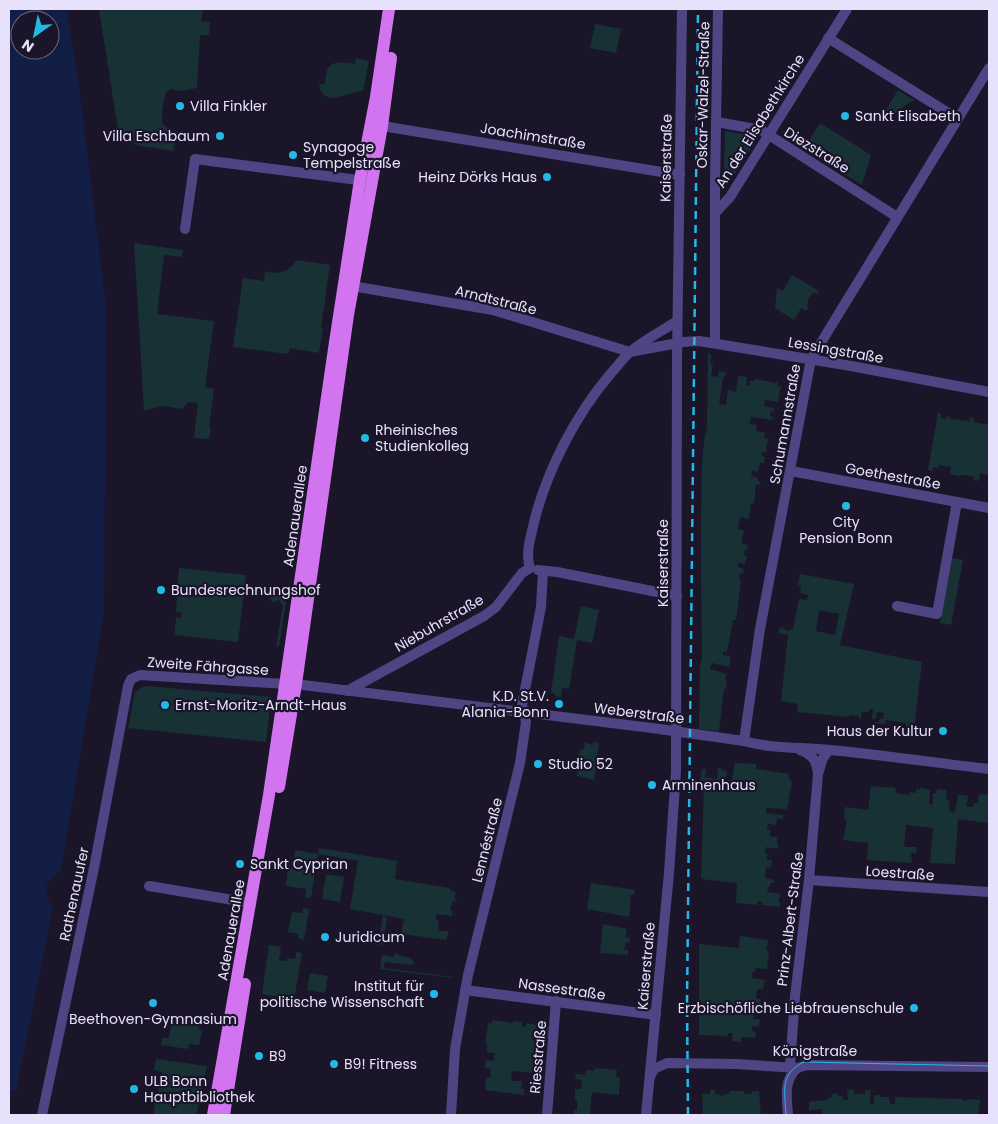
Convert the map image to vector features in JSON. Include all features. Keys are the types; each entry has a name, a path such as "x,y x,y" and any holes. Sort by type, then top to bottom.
{"main road":[{"name":"Adenauerallee","path":"213,1115 290,684 352,286 389,9"},
{"name":"Adenauerallee","path":"224,1115 366,181 382,126 397,9"}],"street":[{"name":"Kaiserstraße","path":"646,1115 674,807 677,592 677,320 682,9"},
{"name":"Oskar-Walzel-Straße","path":"716,212 718,9"},
{"name":"An der Elisabethkirche","path":"716,212 730,196 828,38 842,10"},
{"path":"828,38 958,119"},
{"name":"Schumannstraße","path":"744,741 760,628 811,359 958,119 986,82 989,68"},
{"name":"Diezstraße","path":"716,122 761,130 897,217"},
{"name":"Joachimstraße","path":"382,126 680,171"},
{"path":"184,229 194,159 366,181"},
{"path":"715,343 716,212"},
{"name":"Arndtstraße","path":"352,286 493,310 630,352"},
{"path":"677,320 630,352 603,383 558,457 537,507 528,561 530,568 543,571 677,592"},
{"name":"Lessingstraße","path":"677,343 699,341 715,343 989,392"},
{"path":"630,352 677,343"},
{"name":"Goethestraße","path":"791,471 989,508"},
{"path":"897,606 937,614 957,502"},
{"name":"Niebuhrstraße","path":"347,691 484,616 496,607 522,573 530,568"},
{"name":"Lennéstraße","path":"451,1115 455,1049 466,990 520,763 526,722 522,705 541,607 543,571"},
{"name":"Zweite Fährgasse","path":"131,679 140,675 290,684"},
{"name":"Rathenauufer","path":"42,1115 95,863 128,686 131,679"},
{"name":"Weberstraße","path":"290,684 524,713 676,727 757,745 829,750 989,769"},
{"path":"796,749 810,754 814,758 818,774"},
{"name":"Prinz-Albert-Straße","path":"788,1115 787,1083 793,1068 795,996 809,880 818,774 823,758 829,750"},
{"name":"Loestraße","path":"809,880 989,892"},
{"path":"150,886 251,903"},
{"name":"Nassestraße","path":"466,990 656,1015"},
{"name":"Riesstraße","path":"547,1115 556,1002"},
{"name":"Königstraße","path":"649,1080 654,1069 667,1063 736,1064 793,1068 807,1065 989,1068"}],"green space":[{"path":"99,9 203,9 201,21 210,22 209,35 200,35 197,88 181,91 171,89 166,92 162,110 162,123 172,132 170,143 175,143 173,151 135,145 131,135 118,130"},
{"path":"595,24 621,29 616,53 590,48"},
{"path":"356,58 369,61 363,91 332,98 326,96 319,84 325,84 329,67 337,63 355,64"},
{"path":"898,90 914,100 898,110 891,119 883,115"},
{"path":"820,123 871,155 862,185 804,149"},
{"path":"725,131 753,136 756,140 735,174 731,176 727,175 724,171"},
{"path":"134,243 183,250 182,257 164,255 157,314 214,321 205,387 214,389 209,439 194,438 198,403 189,402 183,409 161,406 144,411"},
{"path":"297,260 330,265 319,353 290,348 288,354 233,347 243,278 264,281 265,271 283,272"},
{"path":"792,275 819,291 817,294 813,292 807,302 809,307 806,311 801,308 794,320 775,308 777,288 783,291"},
{"path":"708,353 711,354 710,364 713,364 711,376 718,377 719,371 727,373 723,378 719,404 726,405 728,390 736,392 738,376 747,377 746,385 749,386 750,381 755,381 755,379 778,382 777,386 781,386 778,402 765,400 764,406 774,408 770,416 773,417 772,420 751,417 749,424 757,425 756,431 765,433 764,438 769,439 766,447 767,452 762,452 762,456 765,457 764,463 760,463 758,472 752,471 751,476 758,478 758,481 761,482 760,485 756,485 754,504 751,503 749,519 740,517 738,529 744,531 741,543 748,545 744,555 747,556 745,564 738,563 738,567 744,569 743,574 740,573 739,579 741,580 736,620 733,620 727,652 723,652 723,655 731,658 729,667 712,663 710,669 726,674 725,680 727,681 726,689 724,689 719,731 699,729 700,667 702,657 702,471 703,448 707,427"},
{"path":"938,413 941,414 941,418 946,419 946,416 950,417 950,419 969,421 970,417 974,418 974,422 989,425 988,476 980,473 979,481 974,480 974,477 967,475 950,474 951,467 939,465 938,468 933,467 933,471 928,470"},
{"path":"952,558 963,560 951,625 940,623"},
{"path":"179,568 246,575 238,642 174,635 176,618 181,618 182,612 176,612"},
{"path":"800,574 854,584 840,645 922,662 913,736 908,735 906,723 886,720 885,724 875,723 879,722 880,718 883,719 884,713 877,712 876,719 872,719 873,709 869,709 869,712 862,712 861,719 859,719 859,716 849,715 849,717 797,712 798,704 781,701 788,635 778,633 780,627 785,628 784,630 793,630 799,599 807,600 808,595 800,593 801,586 798,585","holes":["819,610 839,614 835,635 816,631"]},
{"path":"271,587 288,590 279,646 276,646 283,606 279,600 272,603 270,597"},
{"path":"581,606 599,610 592,643 577,640 569,689 562,688 561,697 555,696 555,694 551,693 559,636 574,639"},
{"path":"147,686 271,697 266,742 128,728 135,692"},
{"path":"585,742 592,745 593,742 599,743 594,780 577,776 580,749 584,749"},
{"path":"735,762 756,764 756,769 789,774 789,779 792,782 787,809 766,808 766,813 783,815 783,819 777,818 776,825 768,824 767,830 770,830 770,836 777,837 778,849 766,847 765,853 767,854 767,860 772,860 771,868 766,867 765,878 774,880 773,883 770,883 767,892 781,894 778,902 780,907 762,905 762,902 758,901 757,905 736,903 737,883 701,879 704,787 700,782 702,769 706,769 705,777 717,779 718,768 723,769 723,771 727,771 726,780 732,780"},
{"path":"871,786 896,788 895,793 909,795 910,792 916,793 916,789 920,790 921,787 930,790 929,804 933,805 933,793 936,793 937,789 947,790 946,800 950,801 949,811 955,812 958,794 968,796 966,806 973,807 974,803 978,803 979,794 989,795 989,823 958,819 955,864 930,863 933,828 906,825 904,847 917,847 916,853 911,853 912,863 867,860 868,843 843,840 847,820 844,819 845,807 868,810"},
{"path":"319,848 397,861 395,879 450,888 450,890 456,892 454,898 457,899 456,901 453,900 450,910 453,911 452,916 436,914 436,919 439,920 438,931 449,931 446,940 401,934 404,919 384,915 387,919 383,945 357,941 357,936 379,939 383,915 350,909 358,861 318,854"},
{"path":"295,850 318,854 311,898 305,897 306,889 286,886 288,868 293,868"},
{"path":"326,874 344,877 340,902 322,899"},
{"path":"591,883 635,890 634,895 629,895 631,898 629,917 587,909"},
{"path":"303,908 309,909 304,940 298,938 298,934 288,932 292,912 302,913"},
{"path":"603,924 627,929 625,937 630,938 629,943 626,942 624,950 628,950 628,955 600,953"},
{"path":"740,936 768,940 766,950 769,951 767,969 756,968 755,972 752,972 752,978 765,980 763,989 757,989 756,999 761,999 760,1008 756,1008 753,1019 760,1019 759,1027 752,1026 752,1031 756,1032 755,1038 741,1037 741,1042 732,1041 733,1033 728,1033 728,1036 699,1035 699,944 739,948"},
{"path":"269,945 281,947 279,960 295,959 296,952 302,953 294,1000 262,994"},
{"path":"395,952 397,955 413,960 413,965 385,962 384,968 453,978 380,969 382,955 394,957"},
{"path":"310,973 328,976 325,993 307,990"},
{"path":"165,1014 199,1020 199,1030 202,1031 199,1045 189,1044 188,1049 161,1045 162,1038 169,1038 171,1026 164,1024"},
{"path":"492,1020 513,1023 514,1021 522,1022 522,1026 526,1027 527,1023 549,1027 548,1038 533,1037 533,1041 538,1042 537,1048 534,1048 532,1073 512,1071 511,1081 522,1081 521,1089 524,1089 524,1095 485,1090 486,1077 490,1078 491,1069 485,1068 486,1060 493,1061 495,1053 487,1053 487,1044 485,1044 488,1023 492,1023"},
{"path":"156,1059 207,1066 196,1115 153,1115 162,1072 154,1070"},
{"path":"595,1068 617,1070 616,1077 620,1077 619,1095 592,1092 590,1115 574,1115 573,1110 577,1110 575,1089 581,1089 582,1080 575,1079 576,1074 585,1075 586,1070 594,1071"},
{"path":"711,1089 715,1090 715,1094 724,1096 724,1094 730,1093 730,1091 744,1091 745,1094 752,1094 752,1091 759,1091 761,1115 703,1115 702,1094 710,1094"},
{"path":"847,1089 854,1090 854,1094 865,1094 865,1090 871,1090 870,1104 874,1104 874,1095 889,1097 890,1104 895,1104 895,1097 962,1099 964,1101 969,1099 980,1100 978,1115 822,1115 822,1109 809,1110 809,1102 827,1100 827,1098 832,1097 831,1093 843,1096 843,1100 848,1100"}],"water":[{"path":"9,9 67,9 78,78 106,306 104,612 61,870 55,874 46,887 47,897 53,908 16,1090 9,1091"}],"tram line":[{"path":"786,1115 785,1084 787,1078 796,1067 804,1062 989,1066"}],"railway":[{"path":"688,1115 687,1002 698,9"}],"place":[{"name":"Villa Finkler","path":"180,106"},
{"name":"Sankt Elisabeth","path":"845,116"},
{"name":"Villa Eschbaum","path":"220,136"},
{"name":"Synagoge Tempelstraße","path":"293,155"},
{"name":"Heinz Dörks Haus","path":"547,177"},
{"name":"Rheinisches Studienkolleg","path":"365,438"},
{"name":"City Pension Bonn","path":"846,506"},
{"name":"Bundesrechnungshof","path":"161,590"},
{"name":"K.D. St.V. Alania-Bonn","path":"559,704"},
{"name":"Ernst-Moritz-Arndt-Haus","path":"165,705"},
{"name":"Haus der Kultur","path":"943,731"},
{"name":"Studio 52","path":"538,764"},
{"name":"Arminenhaus","path":"652,785"},
{"name":"Sankt Cyprian","path":"240,864"},
{"name":"Juridicum","path":"325,937"},
{"name":"Institut für politische Wissenschaft","path":"434,994"},
{"name":"Beethoven-Gymnasium","path":"153,1003"},
{"name":"Erzbischöfliche Liebfrauenschule","path":"914,1008"},
{"name":"B9","path":"259,1056"},
{"name":"B9! Fitness","path":"334,1064"},
{"name":"ULB Bonn Hauptbibliothek","path":"134,1089"}]}
